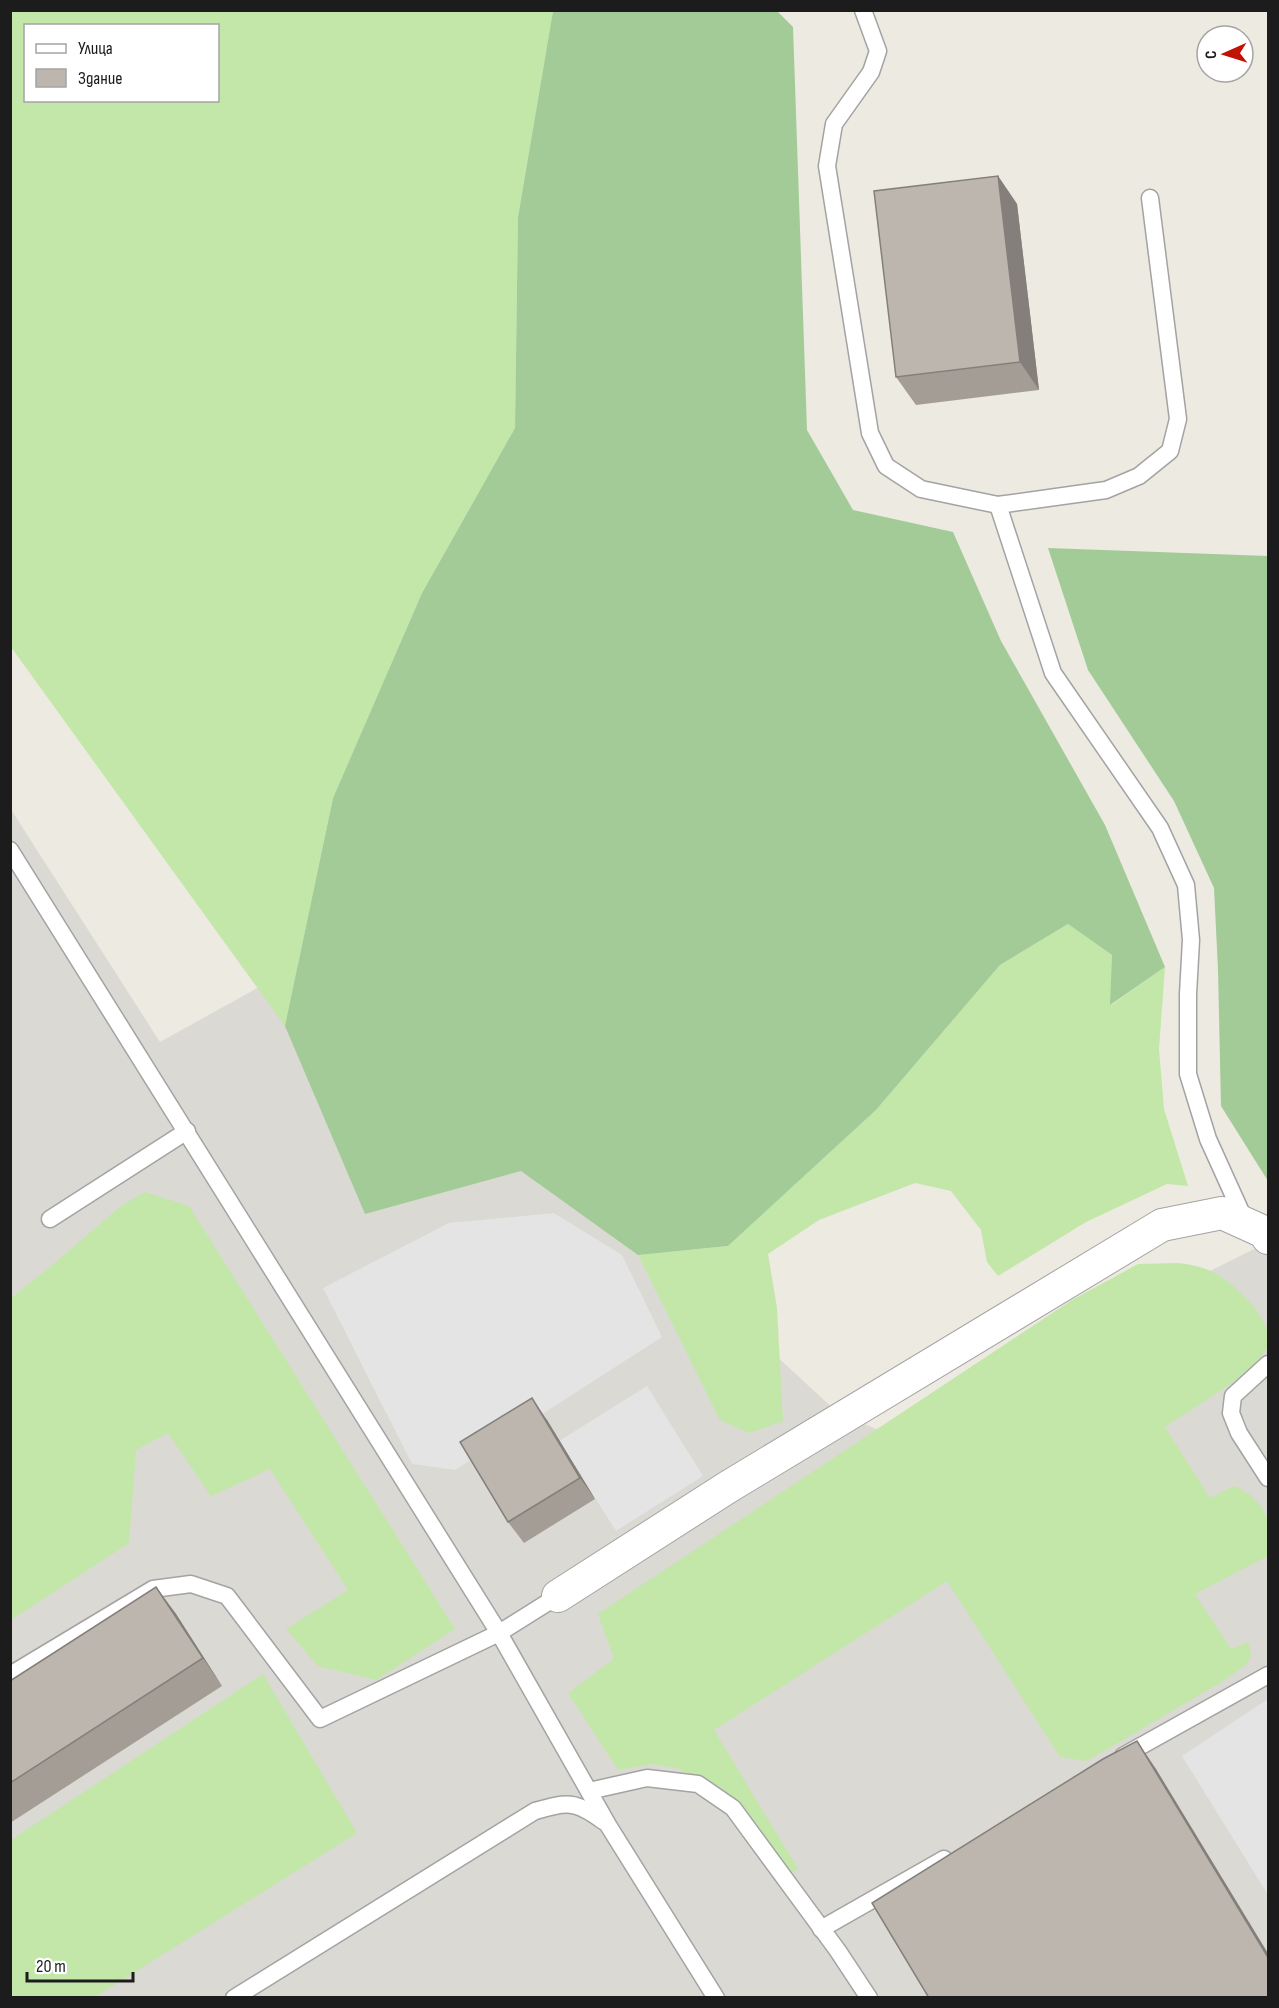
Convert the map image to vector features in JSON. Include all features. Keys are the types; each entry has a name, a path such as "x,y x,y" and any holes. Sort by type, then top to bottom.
{"street":[{"path":"558,1596 728,1487 1162,1225 1222,1213 1258,1231"}],"lane":[{"path":"863,10 878,51 871,72 834,124 827,166 870,433 886,466 921,489 998,505 1106,490 1139,476 1170,451 1178,419 1150,198"},
{"path":"998,505 1053,673 1160,828 1186,885 1191,940 1188,1074 1208,1139 1258,1231"},
{"path":"10,850 499,1633 608,1825 716,1998"},
{"path":"50,1220 187,1131"},
{"path":"1269,1364 1233,1396 1231,1413 1239,1433 1269,1478"},
{"path":"10,1675 153,1589 191,1584 227,1596 320,1719 499,1633 558,1596"},
{"path":"1111,1763 1269,1675"},
{"path":"589,1791 647,1778 698,1784 733,1808 869,1998"},
{"path":"234,1998 535,1811 565,1803 588,1810 608,1825"},
{"path":"821,1929 956,1852"}],"shaded area":[{"path":"10,808 160,1042 333,946 838,1413 917,1446 1202,1275 1268,1242 1268,1997 11,1997"},
{"path":"554,1213 622,1255 662,1337 455,1470 412,1464 323,1288 449,1223"},
{"path":"647,1386 703,1476 616,1531 559,1441"},
{"path":"1268,1699 1268,1895 1182,1756"}],"green space":[{"path":"10,11 553,11 518,217 515,428 422,593 333,798 285,1026 11,647"},
{"path":"553,11 777,11 793,27 807,430 853,510 953,532 1001,641 1105,825 1165,967 1110,1005 1112,955 1068,924 1000,965 876,1110 728,1246 638,1255 521,1171 365,1214 285,1026 333,798 422,593 515,428 518,217"},
{"path":"1048,548 1268,556 1268,1181 1221,1106 1214,888 1174,801 1088,670"},
{"path":"1068,924 1112,955 1111,1005 1165,967 1159,1049 1164,1109 1188,1186 1167,1184 1086,1222 998,1276 987,1262 981,1230 951,1191 915,1183 819,1220 768,1254 777,1308 783,1421 749,1433 720,1420 638,1255 728,1246 876,1110 1000,965"},
{"path":"145,1192 189,1206 455,1629 376,1680 318,1666 286,1629 348,1590 270,1469 211,1496 168,1433 136,1450 129,1543 11,1620 11,1298 121,1206"},
{"path":"1177,1263 1207,1269 1229,1283 1253,1306 1268,1332 1268,1345 1252,1366 1165,1427 1210,1498 1234,1486 1246,1492 1256,1501 1267,1519 1268,1556 1195,1594 1231,1649 1248,1642 1251,1655 1247,1664 1223,1681 1087,1761 1060,1757 947,1581 714,1730 798,1869 790,1873 732,1798 679,1769 654,1764 618,1770 568,1693 614,1659 598,1614 1072,1300 1138,1264"},
{"path":"263,1674 357,1833 95,1997 11,1997 11,1840"}],"building":[{"path":"998,176 1020,362 896,377 874,191"},
{"path":"532,1398 580,1478 508,1522 460,1442"},
{"path":"156,1587 203,1658 10,1783 10,1681"},
{"path":"1137,1741 1269,1959 1269,1998 929,1998 872,1903 1103,1759"}]}
